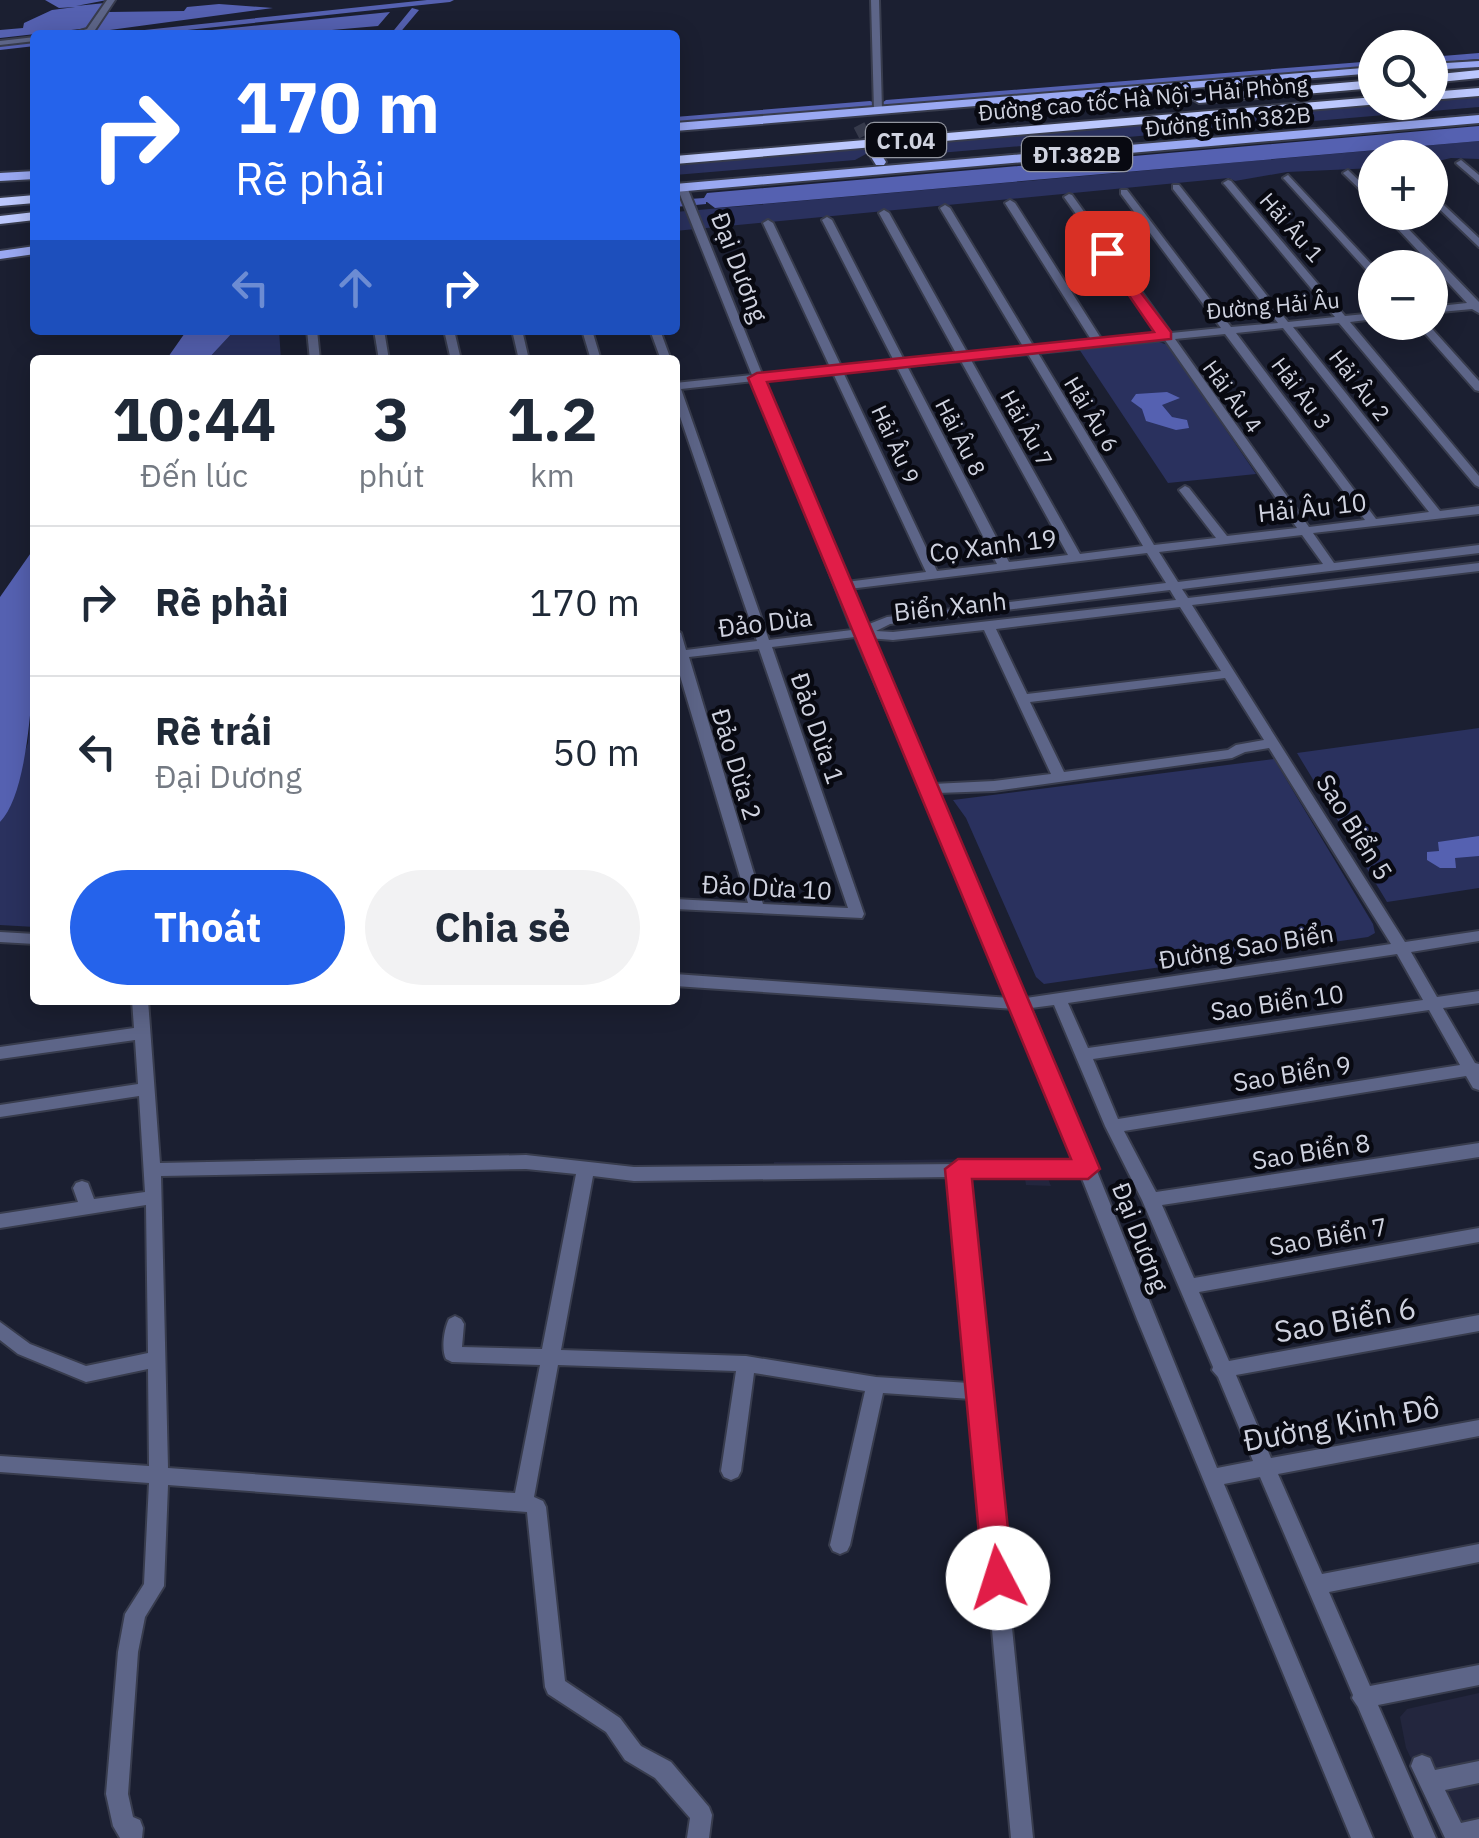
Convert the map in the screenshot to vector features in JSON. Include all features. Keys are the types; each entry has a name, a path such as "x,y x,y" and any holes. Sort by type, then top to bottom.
{"highway":[{"path":"1448,79 1479,76"},
{"name":"Đường cao tốc Hà Nội - Hải Phòng","path":"680,144 1358,86"},
{"path":"1448,97 1479,94"},
{"name":"Đường cao tốc Hà Nội - Hải Phòng","path":"680,160 1358,104"},
{"path":"0,202 30,199"},
{"path":"0,220 30,217"}],"main road":[{"path":"1448,65 1479,64"},
{"name":"Đường tỉnh 382B","path":"680,127 856,119 878,110 1358,71"},
{"name":"Đường tỉnh 382B","path":"680,185 880,162 1479,110"},
{"name":"Đường tỉnh 382B","path":"680,185 1479,118"},
{"path":"870,144 880,162"},
{"path":"0,177 30,175"},
{"path":"0,255 30,251"}],"street":[{"path":"91,30 111,0"},
{"path":"875,0 878,110"},
{"path":"0,43 30,40"},
{"path":"1461,164 1479,180"},
{"path":"1348,173 1358,183"},
{"path":"1288,178 1358,254"},
{"name":"Hải Âu 1","path":"1228,182 1479,483"},
{"name":"Đại Dương","path":"680,187 860,633 1021,1004 1362,1838"},
{"name":"Hải Âu 2","path":"1176,187 1436,515"},
{"name":"Hải Âu 3","path":"1124,192 1374,523"},
{"name":"Hải Âu 4","path":"1069,198 1330,567"},
{"path":"1010,203 1098,342"},
{"name":"Hải Âu 6","path":"945,208 1150,548 1181,592"},
{"name":"Hải Âu 7","path":"884,213 1076,558"},
{"path":"1448,213 1479,244"},
{"name":"Hải Âu 8","path":"827,220 1004,566"},
{"name":"Hải Âu 9","path":"768,224 933,575"},
{"path":"1403,230 1477,307"},
{"path":"1448,309 1477,307"},
{"name":"Đường Hải Âu","path":"680,386 1358,318"},
{"path":"1436,340 1479,388"},
{"name":"Đảo Dừa 1","path":"680,400 856,914"},
{"path":"1185,490 1223,539"},
{"name":"Hải Âu 10","path":"1150,548 1479,510"},
{"name":"Cọ Xanh 19","path":"842,586 1150,548"},
{"name":"Biển Xanh","path":"860,633 893,636 988,626 1330,567 1479,549"},
{"name":"Biển Xanh","path":"860,633 887,621 1479,566"},
{"name":"Sao Biển 5","path":"1181,592 1476,1074"},
{"path":"988,626 1058,778"},
{"name":"Đảo Dừa","path":"680,655 860,633"},
{"name":"Đảo Dừa 2","path":"680,661 757,909"},
{"path":"1023,700 1228,674"},
{"path":"927,790 1058,778 1232,754 1241,748 1273,744"},
{"name":"Đảo Dừa 10","path":"680,904 856,914"},
{"name":"Đường Sao Biển","path":"680,980 1021,1004 1479,936"},
{"path":"0,937 30,939"},
{"name":"Sao Biển 10","path":"1082,1056 1479,997"},
{"path":"1059,1000 1113,1126 1151,1200 1425,1838"},
{"path":"131,1838 132,1828 124,1826 120,1813 120,1758 134,1614 154,1586 159,1477 154,1198 140,1005"},
{"path":"0,1053 141,1033"},
{"name":"Sao Biển 9","path":"1113,1126 1476,1074"},
{"path":"0,1111 146,1089"},
{"name":"Sao Biển 8","path":"1151,1200 1479,1150"},
{"path":"152,1170 526,1162 586,1172 1088,1169"},
{"path":"958,1169 1022,1838"},
{"path":"522,1502 586,1172"},
{"path":"82,1188 88,1208"},
{"path":"0,1221 154,1198"},
{"name":"Sao Biển 7","path":"1187,1287 1479,1234"},
{"name":"Sao Biển 6","path":"1221,1370 1479,1322"},
{"path":"455,1324 452,1354 746,1364 876,1384 981,1392"},
{"path":"0,1330 24,1349 86,1374 156,1359"},
{"path":"731,1471 746,1364"},
{"path":"840,1545 876,1384"},
{"name":"Đường Kinh Đô","path":"1213,1477 1479,1428"},
{"path":"0,1464 522,1502 536,1507 555,1687 613,1725 632,1753 664,1770 687,1793 702,1815 698,1838"},
{"path":"1315,1586 1479,1553"},
{"path":"1362,1698 1479,1675"},
{"path":"1479,1772 1426,1774 1456,1836 1479,1830"}],"shaded area":[{"path":"45,0 107,0 76,6 105,3 89,28 30,30 30,35 0,38 0,30 23,28 24,23 52,10 75,7 59,8"},
{"path":"219,4 273,8 96,30 108,12 184,11 187,7"},
{"path":"390,12 378,26 212,30"},
{"path":"1479,97 1479,107 1448,110 1448,99"},
{"path":"1358,106 1358,117 904,156 883,155 873,144"},
{"path":"1398,120 1420,120 698,181"},
{"path":"1479,126 1479,141 1358,140 1358,152 715,208 707,202 680,204 680,200 704,198 707,193"},
{"path":"1479,141 1479,159 1448,159 1448,144"},
{"path":"866,145 866,154 855,160 680,175 680,161"},
{"path":"1358,152 1358,169 1287,172 1235,181 1229,178 680,231 680,212"},
{"path":"184,335 230,335 212,355 170,355"},
{"path":"230,335 279,335 281,355 212,355"},
{"path":"1156,341 1168,345 1256,474 1168,483 1079,349"},
{"path":"1167,392 1180,398 1162,405 1172,417 1187,420 1189,428 1176,430 1146,421 1142,409 1131,401 1136,394"},
{"path":"30,554 28,733 13,801 0,822 0,597"},
{"path":"30,720 30,927 0,925 0,822 28,743"},
{"path":"1479,728 1479,888 1387,902 1297,753"},
{"path":"1274,759 1373,924 1375,933 1368,937 1044,984 1036,977 966,818 953,800"},
{"path":"1479,836 1479,856 1455,858 1456,868 1440,868 1427,860 1427,852 1439,851 1438,842"},
{"path":"1040,1158 1051,1186 1026,1185 1024,1173 773,1172 774,1162"},
{"path":"1479,1693 1479,1838 1449,1838 1406,1748 1400,1717 1407,1709"}],"waterway":[{"path":"164,30 450,0"},
{"path":"398,30 415,10"},
{"path":"0,47 30,44"},
{"path":"1448,59 1479,56"},
{"path":"886,103 1358,65"},
{"path":"680,120 870,104"},
{"path":"680,204 703,202"}],"tunnel":[{"path":"859,125 869,144"}],"route":[{"path":"998,1578 958,1169 1088,1169 860,633 757,378 1165,336 1107,253"}]}
